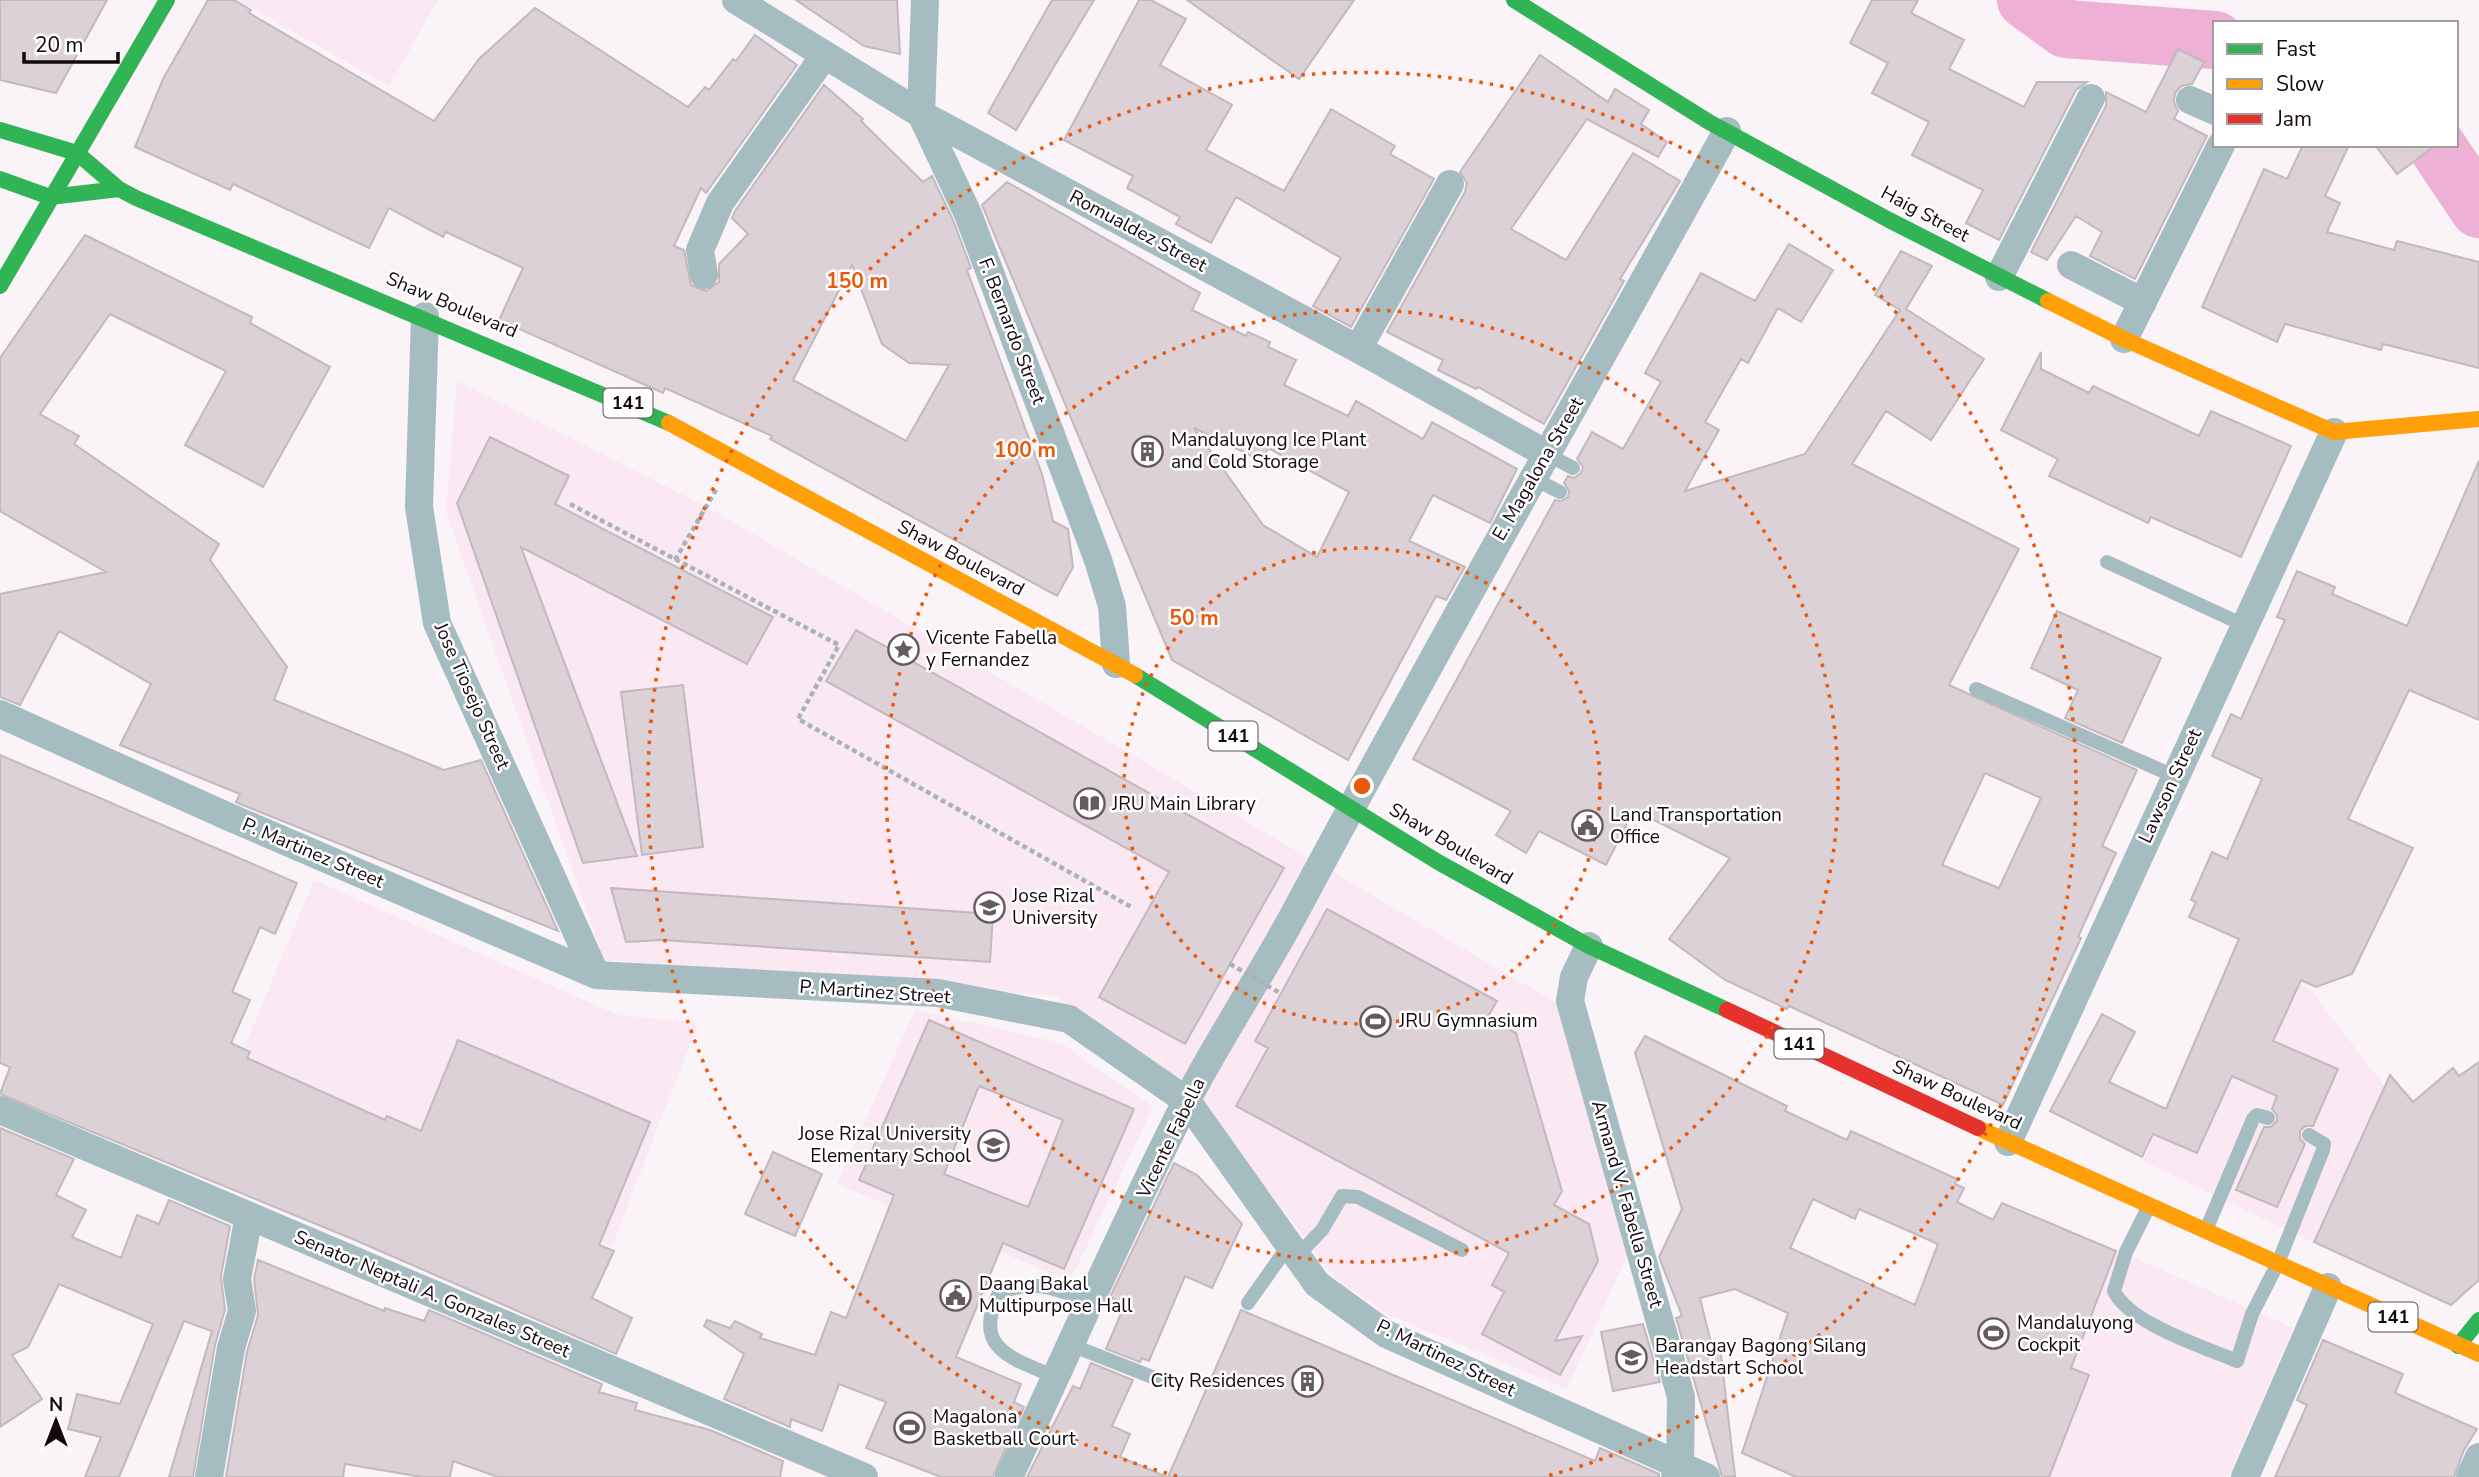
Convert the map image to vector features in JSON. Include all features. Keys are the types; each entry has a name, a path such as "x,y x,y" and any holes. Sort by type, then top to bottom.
{"main road":[{"path":"0,286 167,0"},
{"name":"Haig Street","path":"1514,0 1688,109 1999,277 2124,338 2334,432"},
{"name":"Shaw Boulevard","path":"0,130 78,153 119,189 649,412 1116,664 1438,862 1589,946 2148,1207 2479,1354"},
{"name":"Shaw Boulevard","path":"0,179 50,197 119,189"},
{"path":"2334,432 2479,419"},
{"path":"2458,1346 2479,1320"}],"street":[{"name":"F. Bernardo Street","path":"925,0 921,114 968,214 1098,559 1112,606 1116,664"},
{"name":"Romualdez Street","path":"742,2 824,56 921,114 1358,349 1545,453"},
{"path":"704,275 700,250 720,203 824,56"},
{"path":"1999,277 2091,98"},
{"name":"E. Magalona Street","path":"1350,808 1545,453 1584,390 1727,131"},
{"path":"2124,338 2220,147"},
{"path":"1358,349 1450,184"},
{"path":"2071,265 2143,302"},
{"name":"Jose Tiosejo Street","path":"425,316 419,507 437,623 596,975"},
{"name":"Lawson Street","path":"2008,1142 2334,432"},
{"name":"P. Martinez Street","path":"0,714 241,822 596,975 701,983 938,993 1069,1019 1187,1101 1317,1284 1386,1334 1678,1471 1706,1477"},
{"name":"Vicente Fabella","path":"1009,1477 1187,1101 1300,903 1350,808"},
{"name":"Armand V. Fabella Street","path":"1589,946 1574,977 1570,1001 1681,1397 1678,1471"},
{"name":"Senator Neptali A. Gonzales Street","path":"0,1110 864,1477"},
{"path":"209,1477 231,1348 242,1311 237,1279 249,1216"},
{"path":"2245,1477 2328,1287"},
{"path":"2470,1477 2479,1457"}],"lane":[{"path":"1545,453 1573,468"},
{"path":"1530,480 1560,492"},
{"path":"2107,562 2244,625"},
{"path":"1976,688 2174,776"},
{"path":"2206,1232 2253,1119 2257,1115 2268,1118"},
{"path":"2148,1207 2126,1252 2114,1291 2118,1299 2160,1330 2237,1361 2252,1314 2278,1263 2323,1150 2323,1144 2309,1135"},
{"path":"1248,1303 1293,1250 1322,1230 1342,1196 1358,1198 1462,1250"},
{"path":"1056,1377 1003,1353 991,1333 989,1314 999,1293 1039,1283 1092,1302"},
{"path":"1071,1345 1165,1382"}],"path":[{"path":"675,559 733,457"},
{"path":"570,504 839,645 798,719 1133,908"},
{"path":"1230,964 1280,993"}],"shaded area":[{"path":"237,0 438,0 389,86"},
{"name":"Jose Rizal University","path":"457,381 707,507 1557,1003 1629,1251 1567,1389 1391,1316 1337,1280 1199,1100 1055,996 604,960 446,512"},
{"path":"314,880 618,1015 698,1023 612,1246 245,1091 244,1048"},
{"path":"2237,951 2311,990 2384,1086 2312,1242 2143,1161"},
{"name":"Jose Rizal University Elementary School","path":"915,1010 1061,1043 1153,1107 1070,1281 837,1184"},
{"name":"Mandaluyong Cockpit","path":"2090,1238 2293,1328 2228,1477 1848,1477 1933,1249 2065,1297"}],"building":[{"path":"0,0 107,0 56,93 0,80"},
{"path":"208,0 234,0 251,10 249,13 434,121 479,59 535,8 688,107 705,87 709,90 733,59 736,61 755,35 797,65 706,193 701,188 674,246 684,250 691,285 706,291 719,282 719,264 748,234 732,218 735,211 824,85 863,119 861,121 923,182 932,176 953,220 971,268 967,270 1042,474 1053,521 1068,529 1073,567 1057,596 770,439 772,436 665,388 663,393 499,320 523,268 446,232 443,237 389,208 369,248 233,184 230,190 135,147 163,79","holes":["852,265 882,344 909,363 949,365 906,441 793,380"]},
{"path":"796,0 897,0 900,54 864,46"},
{"path":"1052,0 1094,0 1016,130 988,113"},
{"path":"1139,0 1151,0 1186,19 1160,65 1232,105 1206,150 1284,191 1331,109 1395,146 1390,154 1434,179 1351,327 1313,306 1341,258 1236,197 1211,243 1176,224 1180,217 1127,188 1133,176 1064,140"},
{"path":"1187,0 1354,0 1299,79"},
{"path":"1872,0 1918,0 1911,13 1964,40 1949,69 2024,107 2037,82 2087,82 2076,90 1999,240 1966,223 1983,190 1912,155 1929,122 1872,93 1888,63 1850,43"},
{"path":"2178,49 2204,62 2192,84 2181,86 2175,93 2174,102 2178,111 2174,119 2207,136 2135,279 2090,256 2102,232 2076,216 2047,260 2031,252 2106,106 2106,92 2146,112"},
{"path":"1540,55 1608,102 1615,89 1649,110 1641,124 1667,142 1658,157 1587,119 1511,229 1566,260 1633,153 1680,181 1620,279 1624,281 1544,424 1478,387 1476,389 1438,370 1443,360 1387,332 1465,192 1467,183 1460,172"},
{"path":"2302,147 2348,147 2325,196 2340,203 2327,232 2394,250 2397,241 2479,262 2479,368 2383,344 2381,350 2285,324 2277,342 2202,307 2264,169 2287,179"},
{"path":"2377,147 2433,147 2397,174"},
{"name":"Mandaluyong Ice Plant and Cold Storage","path":"1007,182 1200,293 1192,310 1246,336 1248,332 1270,342 1268,347 1296,360 1284,385 1348,416 1356,401 1423,439 1432,422 1517,469 1490,523 1433,495 1409,541 1465,567 1446,600 1436,596 1348,760 1172,660 982,205","holes":["1194,428 1262,461 1268,448 1349,492 1317,557 1263,525"]},
{"path":"85,235 252,317 250,323 330,367 263,487 185,445 226,371 110,314 40,414 79,436 74,444 219,544 210,560 287,667 274,700 444,770 481,760 558,931 240,804 236,802 240,794 120,745 151,684 59,631 20,705 0,697 0,594 106,572 0,511 0,358"},
{"path":"1789,244 1833,270 1801,322 1778,308 1748,363 1741,359 1705,422 1719,430 1685,491 1805,454 1900,310 1875,295 1901,251 1932,266 1906,309 1984,359 1931,440 1886,411 1852,464 2019,549 1949,685 2137,770 2102,846 2116,853 2078,937 2081,938 2003,1105 1789,1006 1787,1009 1725,980 1669,939 1730,858 1634,810 1606,865 1539,831 1526,853 1496,835 1511,811 1413,759 1555,500 1561,501 1568,497 1569,491 1564,483 1568,476 1574,478 1581,473 1583,467 1577,459 1592,432 1623,449 1661,382 1645,373 1701,273 1755,301","holes":["1985,773 2041,798 1999,888 1942,865"]},
{"path":"2041,352 2041,369 2089,393 2093,386 2199,436 2211,411 2291,446 2241,557 2151,517 2148,523 2049,476 2058,459 2001,430"},
{"path":"490,437 569,476 555,504 773,617 747,664 521,547 637,856 583,863 457,503"},
{"path":"2479,461 2479,720 2409,690 2348,819 2413,848 2352,974 2316,987 2301,980 2273,1041 2338,1069 2313,1126 2305,1126 2300,1131 2300,1139 2305,1144 2277,1207 2236,1190 2264,1127 2271,1127 2277,1121 2277,1115 2272,1109 2277,1096 2232,1076 2197,1153 2153,1134 2142,1157 2050,1111 2102,1014 2135,1032 2109,1082 2166,1109 2239,939 2189,917 2196,902 2191,900 2212,852 2227,859 2262,779 2212,756 2231,714 2241,719 2285,620 2277,617 2297,571 2335,587 2332,594 2407,626"},
{"path":"2057,611 2161,658 2122,743 2065,718 2078,690 2031,668"},
{"path":"856,630 1284,868 1185,1044 1099,997 1169,872 826,681"},
{"path":"683,685 703,847 642,855 621,692"},
{"path":"0,755 297,883 275,934 260,927 232,992 250,1000 231,1043 250,1052 247,1058 385,1120 387,1116 421,1131 458,1040 650,1122 599,1245 614,1251 592,1298 632,1318 616,1354 355,1240 0,1094 10,1067 0,1063"},
{"path":"611,888 993,914 990,962 663,940 626,942"},
{"path":"1327,909 1497,1001 1487,1018 1516,1033 1562,1191 1554,1205 1589,1224 1598,1261 1555,1341 1582,1336 1560,1375 1482,1334 1504,1292 1492,1285 1509,1253 1236,1106 1268,1048 1255,1041"},
{"path":"929,1020 1134,1109 1064,1269 1003,1243 956,1357 1021,1384 1014,1402 1024,1407 993,1477 941,1477 866,1448 886,1402 839,1384 822,1431 791,1419 790,1427 724,1399 744,1354 704,1326 707,1320 730,1328 735,1321 762,1334 760,1338 815,1355 831,1312 846,1318 894,1195 859,1180","holes":["979,1086 1063,1120 1028,1207 944,1174"]},
{"path":"1645,1036 1787,1106 1785,1111 1847,1140 1851,1131 1957,1179 1955,1184 1964,1188 1957,1202 1993,1220 2002,1203 2116,1251 2071,1368 2089,1375 2049,1477 1796,1477 1742,1453 1788,1313 1735,1289 1700,1298 1712,1347 1720,1346 1735,1476 1722,1477 1676,1318 1682,1316 1659,1257 1682,1209 1635,1053","holes":["1813,1199 1855,1219 1859,1209 1938,1244 1915,1305 1790,1248"]},
{"path":"2479,1062 2479,1280 2451,1305 2314,1242 2390,1075 2413,1102 2453,1068 2459,1076"},
{"path":"0,1128 74,1159 56,1195 86,1210 72,1237 121,1258 137,1215 159,1224 169,1200 230,1226 221,1276 225,1310 215,1345 193,1477 169,1477 212,1331 184,1321 119,1477 85,1477 101,1437 68,1429 77,1394 120,1404 153,1324 59,1284 28,1347 12,1355 42,1399 0,1427"},
{"path":"773,1152 822,1174 795,1236 745,1214"},
{"path":"1174,1163 1197,1175 1242,1224 1212,1288 1185,1276 1149,1361 1142,1358 1140,1362 1106,1349 1125,1304 1110,1297"},
{"path":"258,1260 384,1311 385,1308 424,1321 429,1310 602,1384 599,1392 637,1403 635,1410 710,1430 783,1461 780,1477 498,1477 453,1461 450,1477 422,1477 345,1464 343,1477 226,1477 247,1352 258,1315 254,1279"},
{"name":"City Residences","path":"1241,1310 1595,1461 1600,1448 1659,1474 1659,1477 1168,1477"},
{"name":"Barangay Bagong Silang Headstart School","path":"1643,1324 1660,1382 1613,1391 1601,1332"},
{"path":"2323,1340 2403,1374 2395,1393 2477,1429 2464,1450 2454,1477 2275,1477 2307,1405 2297,1400"},
{"path":"1091,1363 1133,1380 1112,1426 1130,1434 1120,1457 1167,1477 1027,1477 1073,1386 1080,1389"}],"waterway":[{"path":"2026,0 2066,29 2213,40"},
{"path":"2437,147 2479,209"}],"traffic: fast":[{"path":"0,286 167,0"},
{"path":"1514,0 1709,122 1889,220 2048,301"},
{"path":"0,130 77,153 119,189 136,198 669,423"},
{"path":"0,179 50,197 119,189"},
{"path":"1135,675 1438,862 1589,946 1727,1010"},
{"path":"2458,1346 2479,1320"}],"traffic: slow":[{"path":"2048,301 2124,339 2334,432 2479,419"},
{"path":"669,423 1135,675"},
{"path":"1978,1128 2479,1354"}],"traffic: jam":[{"path":"1727,1010 1978,1128"}],"place":[{"name":"Mandaluyong Ice Plant and Cold Storage","path":"1148,451"},
{"name":"Vicente Fabella y Fernandez","path":"903,649"},
{"name":"JRU Main Library","path":"1089,804"},
{"name":"Land Transportation Office","path":"1587,826"},
{"name":"Jose Rizal University","path":"989,907"},
{"name":"JRU Gymnasium","path":"1376,1021"},
{"name":"Jose Rizal University Elementary School","path":"994,1145"},
{"name":"Daang Bakal Multipurpose Hall","path":"956,1295"},
{"name":"Mandaluyong Cockpit","path":"1994,1334"},
{"name":"Barangay Bagong Silang Headstart School","path":"1632,1357"},
{"name":"City Residences","path":"1308,1381"},
{"name":"Magalona Basketball Court","path":"910,1428"}]}
